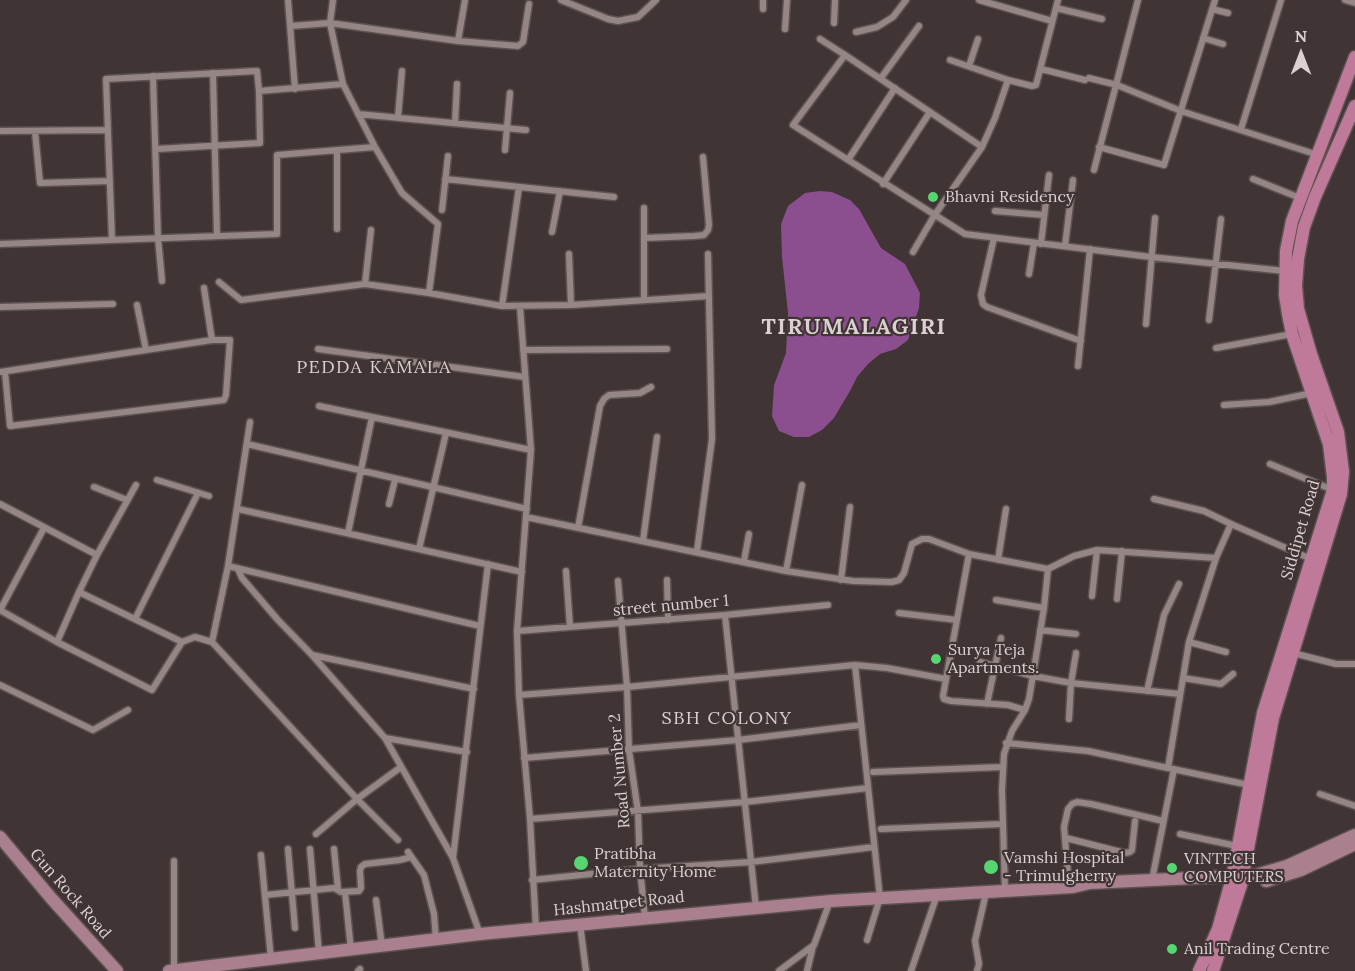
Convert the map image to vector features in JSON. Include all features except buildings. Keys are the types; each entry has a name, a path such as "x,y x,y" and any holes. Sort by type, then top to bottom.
{"main road":[{"name":"Siddipet Road","path":"1236,881 1237,846 1263,713 1333,490 1329,444 1292,334 1285,295 1286,251 1292,221 1300,198 1355,57"},
{"name":"Siddipet Road","path":"1236,881 1273,718 1340,499 1343,472 1338,432 1298,309 1298,259 1304,227 1315,197 1355,106"},
{"path":"1236,881 1287,866 1355,835"},
{"name":"Gun Rock Road","path":"0,837 117,971"},
{"path":"1236,881 1293,873 1355,844"},
{"name":"Hashmatpet Road","path":"171,971 480,934 831,900 1071,887 1090,883 1152,880 1236,881"},
{"path":"1200,971 1236,881"},
{"path":"1214,971 1236,881"},
{"name":"Hashmatpet Road","path":"1071,887 1090,889 1236,881"}],"street":[{"path":"288,0 294,89"},
{"path":"333,0 330,23 343,84 375,147 402,193 438,224 429,293"},
{"path":"458,41 465,0"},
{"path":"561,0 618,21 638,17 656,0"},
{"path":"763,0 763,9"},
{"path":"785,29 787,0"},
{"path":"834,23 835,0"},
{"path":"856,32 877,27 893,17 906,0"},
{"path":"979,0 1052,21"},
{"path":"950,60 1008,80 1036,85 1058,0"},
{"path":"1094,170 1138,0"},
{"path":"1099,147 1164,165 1215,0"},
{"path":"1241,129 1281,0"},
{"path":"1345,0 1355,3"},
{"path":"291,26 330,23 458,41 518,46 524,42 529,4"},
{"path":"1056,8 1102,19"},
{"path":"1212,9 1228,13"},
{"path":"881,78 919,26"},
{"path":"1203,38 1223,44"},
{"path":"820,39 982,147"},
{"path":"969,66 978,39"},
{"path":"844,55 793,125 965,234 1285,271"},
{"path":"1041,69 1117,85 1181,111 1318,155"},
{"path":"112,240 106,79 257,71 260,143 157,149"},
{"path":"398,117 402,71"},
{"path":"213,73 217,236"},
{"path":"153,76 158,238 162,281"},
{"path":"913,252 934,216 982,147 1008,80"},
{"path":"259,91 343,84"},
{"path":"455,123 457,84"},
{"path":"848,160 895,88"},
{"path":"505,150 510,93"},
{"path":"883,184 930,112"},
{"path":"358,114 526,130"},
{"path":"0,131 108,130"},
{"path":"35,132 40,183 110,181"},
{"path":"0,244 277,234 277,155 375,147"},
{"path":"337,150 337,229"},
{"path":"441,210 448,156"},
{"path":"644,237 694,236 704,235 708,231 710,225 703,157"},
{"path":"1029,274 1044,215 1049,175"},
{"path":"445,179 614,197"},
{"path":"1253,179 1300,198"},
{"path":"1065,246 1073,180"},
{"path":"502,306 519,187"},
{"path":"552,232 560,191"},
{"path":"644,208 644,299"},
{"path":"995,211 1044,215"},
{"path":"1146,324 1155,218"},
{"path":"1209,320 1221,219"},
{"path":"365,284 371,230"},
{"path":"994,238 981,295 983,304 1081,341"},
{"path":"1077,366 1090,249"},
{"path":"569,254 571,304"},
{"path":"697,551 712,439 708,254"},
{"path":"219,282 241,300 365,284 520,307 709,296"},
{"path":"204,288 212,340"},
{"path":"0,307 113,304"},
{"path":"137,305 146,350"},
{"path":"520,307 531,450 517,631 519,695 530,819 536,928"},
{"path":"1216,348 1292,334"},
{"path":"212,340 230,340 224,400 10,426 3,372 146,350 212,340"},
{"path":"318,349 525,377"},
{"path":"523,350 667,349"},
{"path":"578,528 600,406 609,395 640,393 651,387"},
{"path":"1224,405 1269,402 1313,393"},
{"path":"319,406 531,450"},
{"path":"348,533 372,417"},
{"path":"212,642 228,566 250,422"},
{"path":"419,549 446,433"},
{"path":"643,541 657,437"},
{"path":"247,444 527,509"},
{"path":"1270,464 1333,490"},
{"path":"157,480 209,496"},
{"path":"389,504 395,480"},
{"path":"57,642 97,555 136,485"},
{"path":"786,571 802,485"},
{"path":"94,487 128,500"},
{"path":"135,619 198,493"},
{"path":"1154,499 1204,511 1311,559"},
{"path":"0,504 97,555"},
{"path":"841,580 850,507"},
{"path":"238,508 522,572"},
{"path":"998,560 1006,509"},
{"path":"526,517 786,571 841,580 892,582 899,580 904,573 912,544 916,540 929,539 969,554 1048,569 1074,556 1097,550 1216,558"},
{"path":"1152,880 1163,821 1189,642 1216,558 1231,524"},
{"path":"44,528 0,610 152,690 182,642 195,637 212,642 357,799 398,840"},
{"path":"744,561 749,534"},
{"path":"1092,596 1097,550"},
{"path":"1117,599 1122,551"},
{"path":"969,554 943,692 944,699 1008,705 1025,710"},
{"path":"453,858 488,564"},
{"path":"228,566 480,626"},
{"path":"238,568 242,578 385,738 453,858 480,934"},
{"path":"1005,891 1002,767 1006,743 1025,710 1033,676 1048,569"},
{"path":"566,571 570,627"},
{"path":"667,580 668,620"},
{"name":"Road Number 2","path":"618,581 645,917"},
{"path":"1147,691 1164,615 1179,584"},
{"path":"79,592 182,642"},
{"path":"996,600 1044,608"},
{"name":"street number 1","path":"517,631 828,605"},
{"path":"899,613 957,620"},
{"path":"725,615 756,908"},
{"path":"1040,630 1076,634"},
{"path":"987,704 1001,638"},
{"path":"1189,642 1226,652"},
{"path":"1069,719 1071,682 1076,653"},
{"path":"1293,653 1336,664 1355,664"},
{"path":"312,656 474,689"},
{"path":"980,662 1033,676 1180,694"},
{"path":"519,695 855,665 887,668 946,679"},
{"path":"855,665 880,898 867,940"},
{"path":"1183,678 1221,684 1233,674"},
{"path":"0,685 93,730 128,710"},
{"path":"524,758 738,741 861,725"},
{"path":"385,738 466,752"},
{"path":"1006,743 1088,751 1250,785"},
{"path":"316,834 357,799 401,767"},
{"path":"873,772 1002,767"},
{"path":"530,819 638,812 868,788"},
{"path":"1320,794 1355,806"},
{"path":"1071,887 1064,827 1071,804 1077,802 1163,821"},
{"path":"1066,838 1130,852 1136,821"},
{"path":"881,829 1003,824"},
{"path":"1180,834 1237,846"},
{"path":"532,880 640,868 751,861 874,847"},
{"path":"288,849 294,928"},
{"path":"310,849 319,953"},
{"path":"334,849 351,950"},
{"path":"265,895 360,890 360,871 365,864 400,860 409,854 424,875 434,914 435,940"},
{"path":"261,855 271,959"},
{"path":"171,971 174,861"},
{"path":"977,971 979,964 975,941 986,892"},
{"path":"911,971 938,893"},
{"path":"376,900 382,946"},
{"path":"807,971 831,900"},
{"path":"580,924 586,971"},
{"path":"779,971 814,945"}],"shaded area":[{"path":"832,192 850,200 859,209 881,248 905,264 920,293 919,308 908,340 896,349 880,354 868,364 857,377 834,418 822,430 809,437 794,437 779,431 772,416 774,385 786,353 788,313 781,224 788,206 805,193"}],"place":[{"name":"Bhavni Residency","path":"933,197"},
{"name":"Surya Teja Apartments.","path":"936,659"},
{"name":"Pratibha Maternity Home","path":"581,863"},
{"name":"Vamshi Hospital - Trimulgherry","path":"991,867"},
{"name":"VINTECH COMPUTERS","path":"1172,868"},
{"name":"Anil Trading Centre","path":"1172,949"}],"district":[{"name":"TIRUMALAGIRI","path":"854,328"},
{"name":"PEDDA KAMALA","path":"374,368"},
{"name":"SBH COLONY","path":"727,719"}]}
